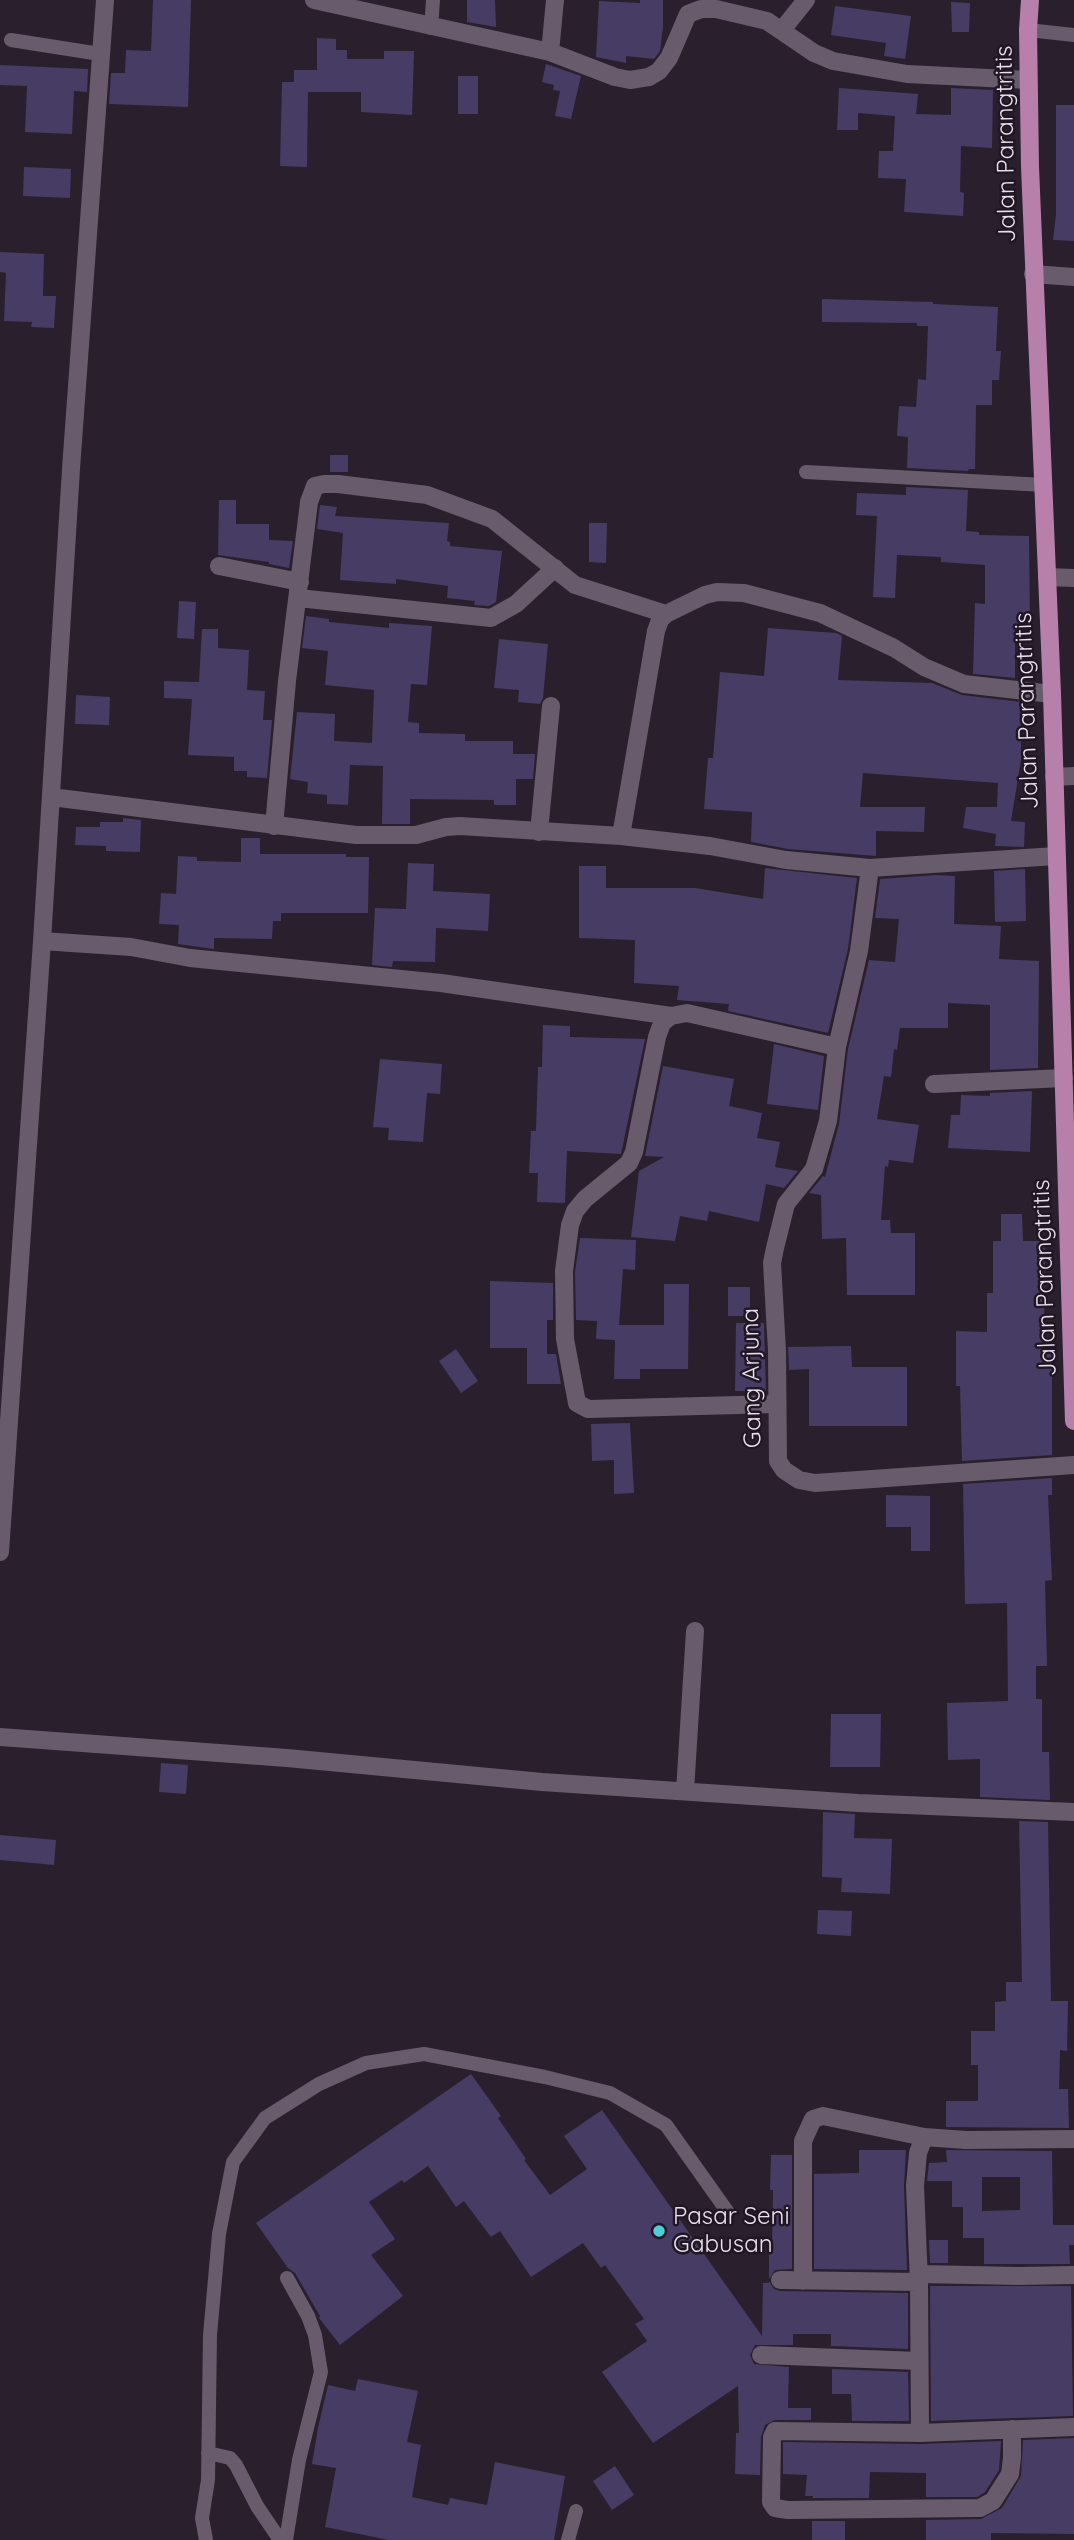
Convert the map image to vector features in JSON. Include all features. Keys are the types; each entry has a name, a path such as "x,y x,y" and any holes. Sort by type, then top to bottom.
{"main road":[{"name":"Jalan Parangtritis","path":"1030,0 1027,30 1033,274 1052,694 1074,1421"}],"street":[{"path":"0,1552 68,514 105,0"},
{"path":"314,0 431,28 490,37 550,52 615,77 630,80 649,77 659,71 694,5 767,22 814,53 833,61 908,75 1028,80"},
{"path":"550,52 555,0"},
{"path":"782,30 806,0"},
{"path":"1033,274 1074,276"},
{"path":"274,826 286,681 311,492 315,486 324,484 427,495 492,519 575,585 666,614"},
{"path":"219,566 299,590 491,618 516,604 555,568"},
{"path":"1047,577 1074,578"},
{"path":"621,836 660,620 666,614 717,592 744,593 820,613 894,648 924,667 964,684 1052,694"},
{"path":"540,832 551,706"},
{"path":"1054,777 1074,776"},
{"path":"51,797 274,826 391,836 416,835 460,826 621,836 710,846 786,860 870,868 1056,856"},
{"path":"42,941 131,947 190,958 441,983 671,1016 687,1013 837,1047 859,951 870,868"},
{"path":"671,1016 662,1023 657,1037 634,1152 629,1163 585,1199 575,1211 570,1225 564,1271 565,1339 574,1392 577,1402 588,1409 776,1404"},
{"name":"Gang Arjuna","path":"837,1047 828,1121 814,1169 786,1204 772,1263 777,1351 778,1461 784,1470 799,1480 815,1483 1074,1465"},
{"path":"934,1084 1064,1078"},
{"path":"685,1791 695,1631"},
{"path":"0,1737 286,1758 564,1784 858,1803 1074,1812"},
{"path":"803,2281 803,2141 813,2119 823,2116 924,2137 966,2140 1074,2139"},
{"path":"920,2432 919,2278 915,2186 918,2153 924,2137"},
{"path":"780,2280 1074,2274"},
{"path":"761,2356 919,2361"},
{"path":"1012,2429 1010,2474 993,2501 980,2508 788,2510 772,2505 772,2437 775,2431 920,2432 1012,2429 1074,2427"}],"lane":[{"path":"431,28 433,0"},
{"path":"1027,30 1074,35"},
{"path":"10,40 100,54"},
{"path":"807,472 1044,485"},
{"path":"206,2540 202,2518 208,2480 210,2335 219,2234 233,2162 265,2118 319,2084 366,2063 424,2054 545,2077 610,2093 666,2125 727,2211"},
{"path":"286,2278 308,2316 315,2335 321,2372 299,2460 286,2540"},
{"path":"208,2453 230,2458 242,2475 257,2506 281,2540"},
{"path":"568,2540 576,2511"}],"building":[{"path":"153,0 191,0 188,107 109,104 111,73 125,73 126,50 151,51"},
{"path":"467,0 495,0 496,27 467,22"},
{"path":"640,0 663,0 660,51 654,59 626,56 626,63 596,57 599,1 640,3"},
{"path":"951,2 970,3 969,32 952,32"},
{"path":"835,6 911,16 905,59 884,56 886,43 831,35"},
{"path":"317,38 336,39 336,50 347,50 347,59 384,59 384,51 414,51 412,115 361,112 361,92 308,92 307,167 280,166 282,82 294,82 294,70 317,70"},
{"path":"546,64 581,76 571,119 555,116 560,91 553,90 554,85 542,82"},
{"path":"0,65 88,69 87,92 74,91 72,134 25,132 27,86 0,85"},
{"path":"458,76 478,76 478,114 458,114"},
{"path":"839,88 918,94 916,114 951,115 951,88 993,90 992,148 961,146 960,192 964,193 963,216 904,212 906,179 878,178 879,151 893,151 895,116 858,113 858,130 837,130"},
{"path":"1056,105 1074,105 1074,241 1053,240 1056,214"},
{"path":"24,167 71,169 70,198 23,196"},
{"path":"0,252 44,254 43,296 56,296 54,328 31,327 32,322 4,321 6,273 0,272"},
{"path":"822,299 998,307 996,351 1001,351 999,380 992,380 992,405 976,405 975,469 968,471 907,468 908,437 897,436 899,406 916,407 918,379 926,380 928,326 917,326 917,323 822,322"},
{"path":"330,455 348,455 348,472 330,472"},
{"path":"906,487 968,490 966,531 979,532 979,535 1029,536 1030,626 1015,625 1015,678 973,674 975,603 985,604 985,565 941,562 941,557 897,555 895,598 873,597 877,516 856,515 857,493 906,495"},
{"path":"219,500 236,500 236,524 269,524 269,540 293,541 289,568 269,562 218,555"},
{"path":"320,505 337,507 335,516 449,523 447,541 450,546 502,551 496,602 489,606 474,605 475,601 447,598 448,586 396,579 396,584 340,580 343,533 317,529"},
{"path":"589,523 607,523 606,563 589,562"},
{"path":"179,601 196,602 194,639 177,638"},
{"path":"306,616 329,619 329,622 389,628 389,623 432,626 427,685 411,684 408,722 419,723 419,733 465,734 465,741 513,741 513,754 535,754 533,779 516,779 516,805 494,805 494,800 410,799 410,824 382,824 383,766 350,765 348,805 327,804 327,795 307,793 308,782 290,779 297,712 335,714 334,741 372,743 374,690 325,685 328,651 302,648"},
{"path":"768,628 836,633 842,636 838,680 932,683 962,695 1021,702 1021,760 1011,821 1025,822 1024,847 995,846 996,834 963,828 966,807 997,807 998,783 863,773 860,807 925,807 924,832 876,831 876,856 788,849 751,842 752,812 704,809 708,758 713,758 720,672 764,676"},
{"path":"202,629 218,629 218,648 249,650 247,690 265,691 263,720 272,720 267,778 247,777 247,771 234,771 234,757 188,755 192,699 164,698 164,681 199,682"},
{"path":"499,639 548,644 543,698 540,704 518,702 519,690 494,688"},
{"path":"76,695 110,697 109,725 75,724"},
{"path":"123,818 141,820 140,852 106,851 106,846 75,845 76,827 100,827 100,822 123,822"},
{"path":"241,838 260,838 260,854 346,854 346,857 369,857 368,913 281,913 281,921 273,921 272,939 214,938 214,949 178,944 179,925 159,924 161,893 176,894 178,856 197,857 197,861 241,862"},
{"path":"408,863 434,864 433,891 490,894 488,931 436,928 435,962 393,961 392,967 372,965 375,908 406,909"},
{"path":"579,866 606,866 606,888 695,888 763,899 765,868 857,878 848,949 828,1033 728,1011 729,1004 677,1000 679,986 634,983 635,940 579,938"},
{"path":"1025,869 1026,921 995,922 994,871"},
{"path":"955,876 954,924 1001,926 999,959 1039,961 1038,1068 990,1070 990,1005 948,1003 948,1028 900,1028 897,1050 894,1049 891,1077 884,1076 877,1119 919,1125 913,1163 889,1160 888,1167 885,1166 881,1220 890,1220 891,1233 915,1233 915,1295 847,1295 846,1238 822,1239 821,1195 809,1193 823,1176 825,1177 839,1124 848,1049 869,960 895,962 899,919 875,918 880,879"},
{"path":"543,1025 570,1026 570,1037 645,1039 621,1154 567,1151 565,1203 537,1202 538,1173 529,1173 531,1131 536,1131 538,1067 542,1067"},
{"path":"774,1044 824,1056 818,1110 767,1104"},
{"path":"380,1059 442,1064 440,1094 427,1093 423,1142 388,1140 389,1128 373,1127"},
{"path":"663,1066 734,1079 729,1106 762,1113 757,1138 780,1142 775,1167 798,1171 784,1188 766,1184 759,1222 709,1211 707,1221 680,1216 675,1241 631,1237 639,1171 664,1157 645,1156"},
{"path":"1032,1091 1030,1152 948,1148 951,1115 960,1115 961,1095 990,1096 990,1093"},
{"path":"1001,1214 1022,1214 1023,1241 1045,1241 1044,1342 1052,1342 1052,1455 962,1461 960,1386 956,1386 956,1331 987,1332 987,1293 993,1293 993,1241 1001,1241"},
{"path":"580,1238 636,1240 635,1270 623,1269 619,1325 664,1325 664,1284 689,1284 688,1369 640,1369 640,1379 614,1379 615,1340 596,1339 597,1321 576,1320 575,1272"},
{"path":"490,1281 553,1283 553,1320 547,1320 547,1354 556,1354 561,1384 527,1384 527,1348 490,1348"},
{"path":"728,1287 750,1287 750,1316 728,1316"},
{"path":"736,1323 764,1323 766,1391 735,1391"},
{"path":"851,1346 852,1367 907,1367 907,1426 809,1426 809,1369 789,1370 788,1347"},
{"path":"456,1349 478,1381 461,1393 439,1361"},
{"path":"630,1423 634,1493 614,1494 614,1460 592,1461 591,1424"},
{"path":"1052,1478 1052,1495 1048,1495 1052,1580 1045,1581 1047,1666 1036,1666 1036,1699 1042,1699 1042,1752 1049,1752 1050,1800 980,1797 980,1759 948,1760 947,1703 1008,1701 1007,1603 965,1604 963,1484"},
{"path":"886,1495 930,1496 930,1551 911,1551 911,1527 886,1527"},
{"path":"831,1714 881,1714 880,1767 830,1767"},
{"path":"161,1763 188,1765 186,1794 159,1792"},
{"path":"823,1812 855,1814 854,1838 892,1839 890,1894 841,1892 842,1878 822,1877"},
{"path":"1019,1821 1048,1822 1051,2001 1068,2001 1067,2051 1060,2050 1059,2089 1068,2089 1069,2128 946,2127 946,2101 978,2101 978,2065 971,2065 971,2031 995,2031 995,2002 1006,2001 1006,1982 1022,1982"},
{"path":"0,1835 56,1840 54,1865 0,1860"},
{"path":"818,1910 852,1911 851,1936 817,1934"},
{"path":"471,2074 501,2116 498,2118 526,2159 524,2160 550,2195 587,2169 564,2136 602,2110 762,2336 763,2283 769,2281 774,2289 780,2291 908,2293 908,2349 831,2346 831,2334 793,2334 793,2345 755,2345 750,2355 754,2364 789,2367 788,2408 811,2408 811,2420 775,2420 765,2425 761,2437 760,2475 735,2474 736,2433 739,2433 738,2386 653,2443 602,2372 647,2341 635,2324 644,2319 605,2265 601,2268 583,2243 531,2277 500,2231 491,2237 464,2201 456,2207 428,2166 369,2202 395,2239 371,2255 403,2296 340,2345 319,2318 295,2273 288,2268 256,2223"},
{"path":"859,2150 906,2150 904,2186 907,2270 814,2269 814,2174 859,2173"},
{"path":"946,2150 1052,2151 1053,2225 1074,2225 1074,2245 1069,2245 1070,2264 984,2264 984,2238 963,2238 963,2207 952,2207 952,2181 927,2181 929,2163 947,2162","holes":["982,2177 1020,2177 1020,2210 982,2211"]},
{"path":"771,2155 792,2155 792,2269 775,2270 769,2279 773,2190 770,2190"},
{"path":"929,2240 948,2240 948,2263 930,2263"},
{"path":"930,2286 1071,2286 1073,2416 931,2421"},
{"path":"832,2369 908,2372 909,2421 852,2421 851,2394 832,2394"},
{"path":"358,2379 418,2391 407,2442 421,2445 412,2497 448,2505 450,2498 487,2505 495,2462 565,2476 554,2540 389,2540 325,2527 336,2468 312,2464 318,2428 328,2385 355,2391"},
{"path":"1074,2438 1074,2534 991,2533 991,2540 926,2540 926,2520 981,2519 1002,2508 1021,2476 1023,2440"},
{"path":"1001,2441 999,2470 985,2492 977,2497 926,2497 926,2473 870,2472 869,2498 813,2498 805,2496 807,2475 783,2474 783,2442 920,2444"},
{"path":"615,2466 634,2495 612,2510 593,2481"},
{"path":"812,2521 845,2521 845,2540 812,2540"}],"place":[{"name":"Pasar Seni Gabusan","path":"659,2231"}]}
